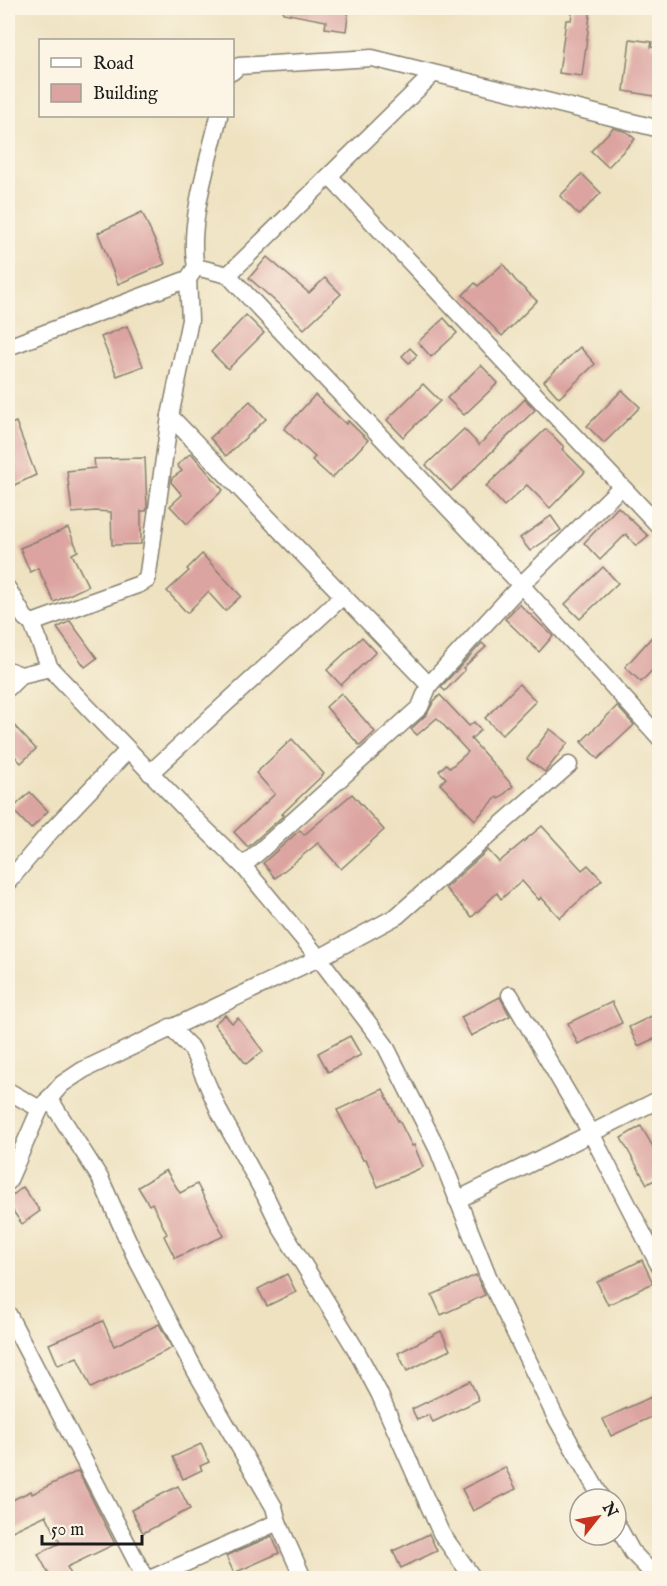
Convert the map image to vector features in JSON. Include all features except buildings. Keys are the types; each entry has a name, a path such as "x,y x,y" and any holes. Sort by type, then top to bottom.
{"street":[{"path":"234,70 239,66 372,58 660,129"},
{"path":"228,275 434,74"},
{"path":"32,623 147,580 170,416 189,320 194,227 219,117"},
{"path":"329,176 660,527"},
{"path":"8,347 192,273 228,275 521,585 660,738"},
{"path":"170,416 429,685"},
{"path":"243,866 420,707 429,685 521,585 621,487"},
{"path":"8,589 25,618 32,623 50,668 243,866 320,958 385,1045 438,1150 500,1302 555,1416 595,1487"},
{"path":"150,773 343,596"},
{"path":"8,688 14,673 50,668"},
{"path":"8,882 50,832 128,750"},
{"path":"8,1182 44,1103 62,1084 83,1070 320,958 397,916 569,765"},
{"path":"510,995 591,1133 660,1267"},
{"path":"170,1028 192,1049 220,1113 267,1197 280,1228 355,1348 379,1393 441,1533 473,1578"},
{"path":"9,1095 44,1103 100,1178 135,1256 196,1371 274,1507 278,1522 303,1578"},
{"path":"458,1200 660,1099"},
{"path":"8,1314 145,1578"},
{"path":"152,1578 278,1522"},
{"path":"628,1545 657,1578"}]}
